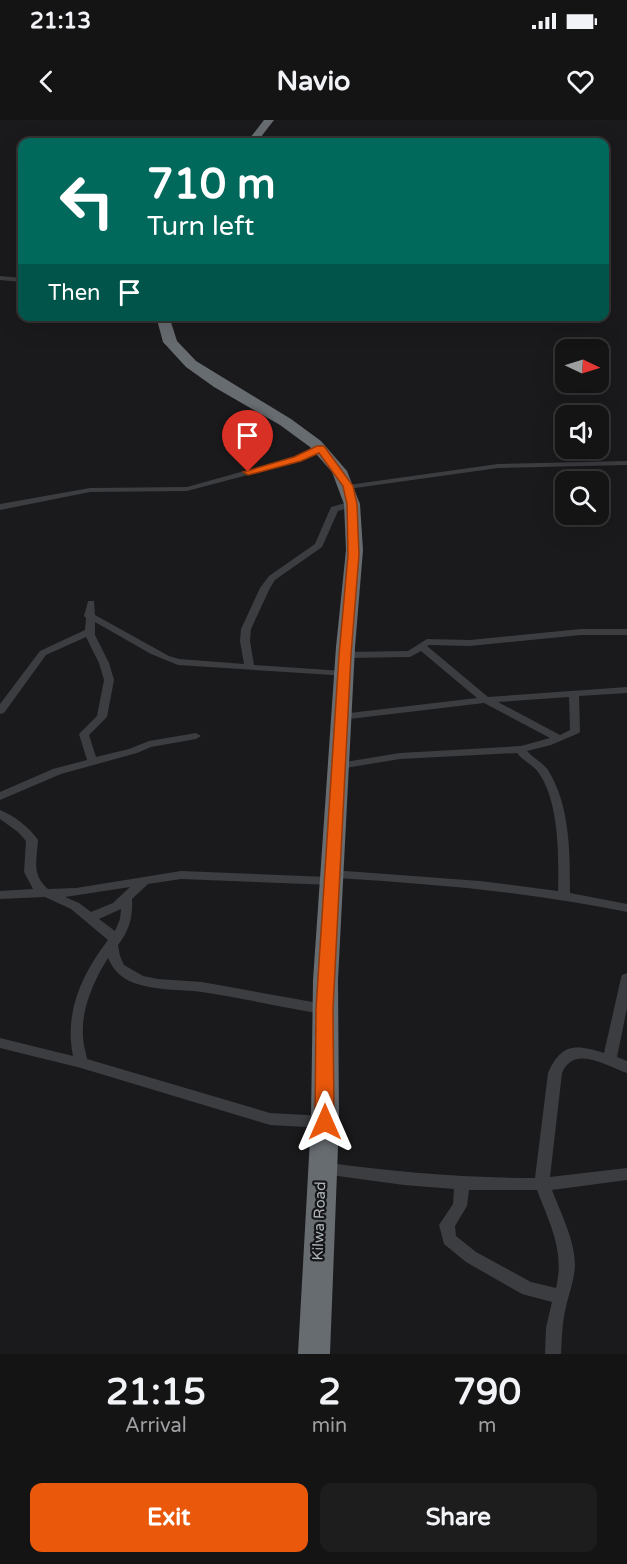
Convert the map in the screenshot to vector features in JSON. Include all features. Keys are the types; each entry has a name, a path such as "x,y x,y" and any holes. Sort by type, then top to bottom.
{"highway":[{"path":"255,138 269,120"},
{"path":"162,321 168,340 189,365 287,421 320,448 336,467 350,495"},
{"name":"Kilwa Road","path":"314,1354 325,1122 324,1009 344,664 353,555 350,495"}],"street":[{"path":"0,278 18,280"},
{"path":"0,507 97,489 192,488 297,459 320,448"},
{"path":"249,667 245,641 246,629 268,582 297,558 319,545 334,509 350,495 498,466 627,463"},
{"path":"91,603 89,632 108,672 109,680 102,717 84,734 92,760"},
{"path":"89,616 110,624 138,644 171,660 189,664 249,667 344,664 412,653 428,642 470,643 581,632 627,632"},
{"path":"0,711 43,653 89,632"},
{"path":"422,647 486,700 558,738"},
{"path":"341,717 486,700 574,696 627,690"},
{"path":"339,766 400,756 480,753 521,748 558,738 575,731 574,696"},
{"path":"0,795 23,783 92,760 133,751 149,744 196,736"},
{"path":"521,748 526,759 542,768 549,782 561,825 565,854 564,895"},
{"path":"0,814 22,829 32,840 30,872 33,881 44,892 68,902 90,918 114,942 115,963 127,974 139,980 202,987 280,1004 324,1009"},
{"path":"0,895 76,892 180,875 332,878 460,883 564,895 627,908"},
{"path":"90,918 109,911 144,882"},
{"path":"81,1063 76,1034 78,1016 90,982 101,960 128,919 126,899"},
{"path":"609,1061 627,978"},
{"path":"0,1043 81,1063 270,1119 325,1122"},
{"path":"553,1354 554,1328 565,1286 567,1264 565,1244 542,1184 555,1072 561,1060 575,1053 587,1054 627,1067"},
{"path":"322,1168 398,1179 462,1184 542,1184 627,1174"},
{"path":"462,1184 460,1206 447,1226 449,1239 471,1257 528,1289 561,1297"}],"route":[{"path":"248,472 297,459 320,448 342,475 348,486 352,504 353,555 324,1009 325,1122"}]}
